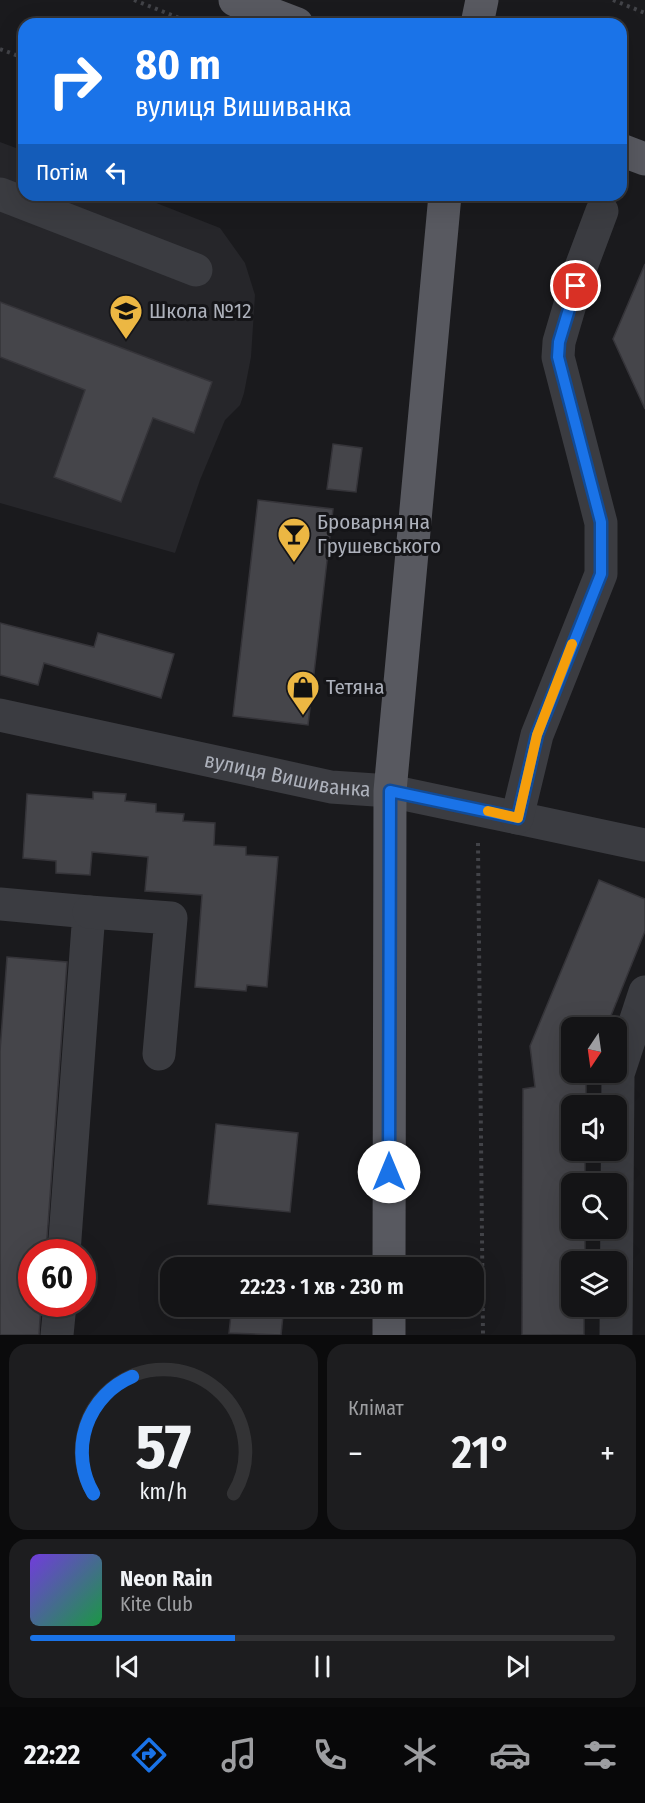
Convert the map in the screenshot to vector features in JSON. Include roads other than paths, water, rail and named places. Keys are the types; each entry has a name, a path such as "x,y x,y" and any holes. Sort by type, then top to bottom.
{"main road":[{"path":"235,0 282,18"},
{"path":"478,18 482,0"},
{"path":"627,152 645,159"},
{"path":"389,1257 390,791 444,201"},
{"path":"389,1317 389,1335"}],"street":[{"path":"0,194 18,201"},
{"path":"18,201 196,270"},
{"path":"518,818 537,735 601,574 601,522 558,357 559,342 581,267 602,211"},
{"name":"вулиця Вишиванка","path":"0,715 331,787 390,791 645,845"},
{"path":"0,904 171,918 159,1054"},
{"path":"64,1239 89,912"},
{"path":"616,1335 618,1074 645,992"},
{"path":"57,1335 59,1317"}],"place":[{"name":"Школа №12","path":"126,340"},
{"name":"Броварня на Грушевського","path":"294,563"},
{"name":"Тетяна","path":"303,716"}]}
